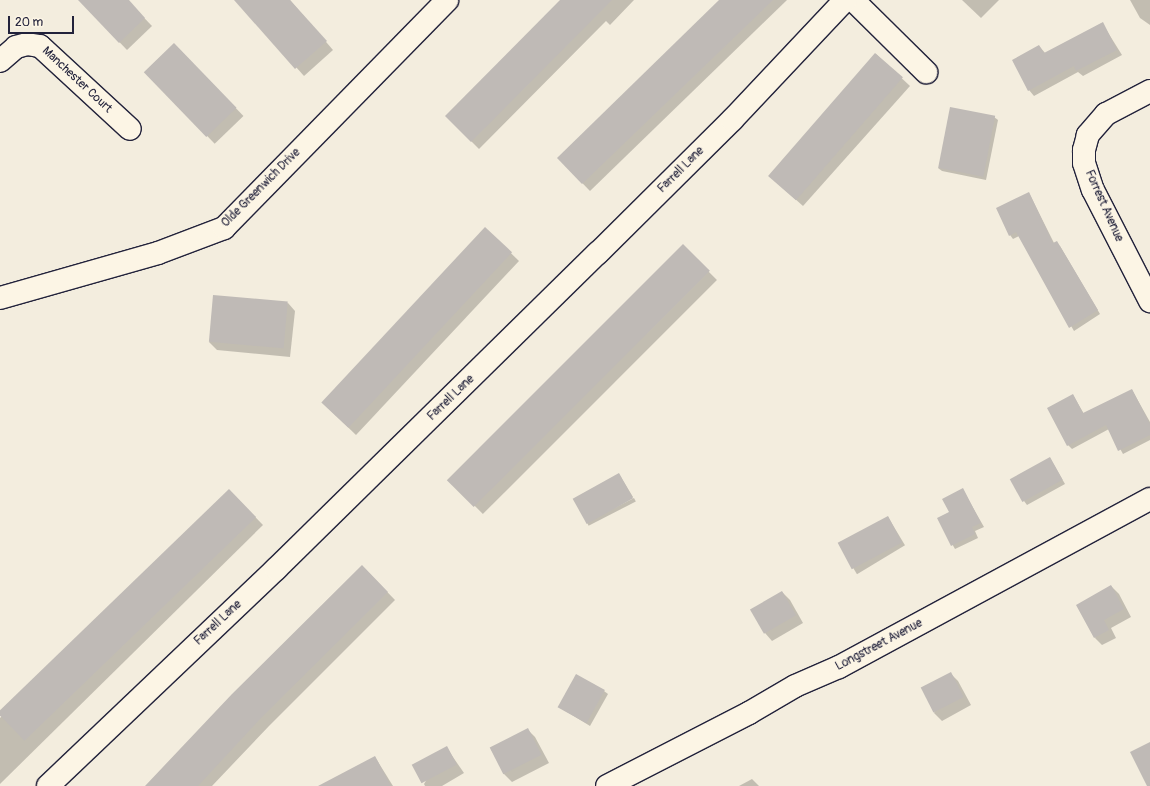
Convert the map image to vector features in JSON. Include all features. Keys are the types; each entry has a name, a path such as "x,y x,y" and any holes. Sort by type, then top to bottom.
{"street":[{"name":"Olde Greenwich Drive","path":"0,298 158,253 224,228 447,0"},
{"name":"Farrell Lane","path":"48,786 281,564 598,254 732,120 845,0"},
{"path":"853,0 926,72"},
{"name":"Manchester Court","path":"0,61 16,47 27,44 40,46 130,129"},
{"name":"Forrest Avenue","path":"1150,91 1106,114 1094,124 1084,150 1084,163 1094,190 1150,302"},
{"name":"Longstreet Avenue","path":"606,786 749,713 795,686 839,666 1150,499"}],"building":[{"path":"78,0 129,0 145,18 119,43"},
{"path":"234,0 290,0 327,41 295,69"},
{"path":"560,0 612,0 471,142 445,116"},
{"path":"719,0 773,0 582,184 557,158"},
{"path":"1103,22 1117,50 1076,71 1074,66 1028,91 1012,60 1039,45 1044,53"},
{"path":"174,43 237,108 206,137 144,72"},
{"path":"875,53 903,77 796,200 768,176"},
{"path":"950,107 995,116 983,177 938,168"},
{"path":"1029,192 1053,243 1057,241 1098,310 1069,328 1016,232 1009,236 996,208"},
{"path":"485,227 512,252 348,428 321,403"},
{"path":"683,244 710,271 474,507 447,480"},
{"path":"213,295 288,302 284,348 209,342"},
{"path":"1132,389 1150,424 1150,435 1118,451 1106,425 1067,446 1047,408 1073,394 1083,413"},
{"path":"1050,457 1063,480 1022,502 1010,479"},
{"path":"619,473 633,498 587,524 573,499"},
{"path":"963,488 981,523 972,527 975,534 951,546 937,518 949,512 942,499"},
{"path":"229,489 256,517 24,741 0,715 0,710"},
{"path":"888,516 902,542 852,569 838,543"},
{"path":"362,565 388,592 261,718 198,786 145,786 232,694"},
{"path":"1111,585 1124,609 1104,620 1109,630 1094,638 1076,605"},
{"path":"782,591 796,615 764,634 750,610"},
{"path":"951,672 964,697 933,712 921,687"},
{"path":"576,674 605,690 586,723 558,707"},
{"path":"528,728 542,755 503,774 490,748"},
{"path":"1150,742 1150,786 1147,786 1130,752"},
{"path":"447,746 457,765 422,783 412,765"},
{"path":"375,756 391,786 318,786"}]}
